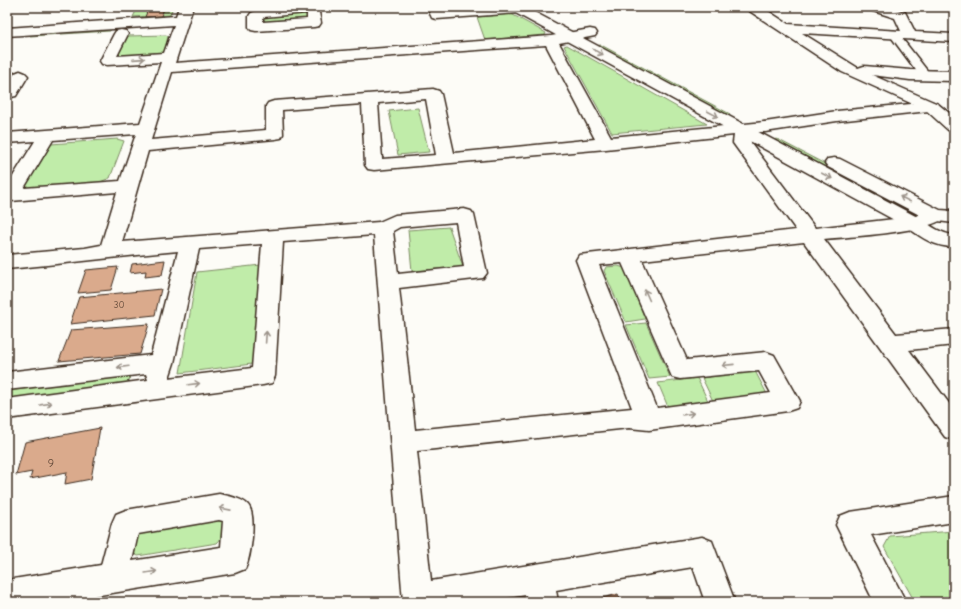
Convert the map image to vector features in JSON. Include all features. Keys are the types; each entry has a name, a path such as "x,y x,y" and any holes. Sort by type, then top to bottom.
{"street":[{"path":"434,7 437,15 517,8 914,223 935,238 954,241"},
{"path":"540,7 765,127 945,216"},
{"path":"753,7 847,68 880,85 932,106 954,112"},
{"path":"875,7 900,15 910,35"},
{"path":"7,32 182,19 128,186 110,250"},
{"path":"125,23 107,62 168,62 551,40 590,33"},
{"path":"7,41 125,23"},
{"path":"786,28 954,38"},
{"path":"551,40 606,144"},
{"path":"847,68 910,75 954,76"},
{"path":"7,77 20,76 10,93 7,93"},
{"path":"141,146 275,134 274,106 433,94 446,159"},
{"path":"370,99 374,165 742,130 837,116 932,106 954,126"},
{"path":"7,138 147,128"},
{"path":"742,130 742,143 954,429"},
{"path":"47,135 11,195 128,186"},
{"path":"7,262 85,255 110,250 383,228 395,221 464,215 476,273 388,282"},
{"path":"649,420 586,260 914,223 945,216"},
{"path":"383,228 418,600 541,590 702,551 720,602"},
{"path":"7,409 263,376 273,237"},
{"path":"155,389 190,244"},
{"path":"403,442 629,418 649,420 788,401 766,360 680,370 629,256"},
{"path":"891,343 954,337"},
{"path":"7,381 162,363"},
{"path":"891,602 850,525 954,509"},
{"path":"7,595 113,579"}],"lane":[{"path":"894,34 925,75"}],"green space":[{"path":"138,7 173,7 170,15 133,17"},
{"path":"308,11 310,20 263,26 261,16"},
{"path":"509,14 546,33 545,35 485,40 477,17"},
{"path":"112,28 110,31 30,36 32,33"},
{"path":"128,36 168,36 164,54 115,59 123,39"},
{"path":"567,45 707,124 612,133 564,46"},
{"path":"601,45 730,114 726,116 594,46"},
{"path":"418,108 429,152 398,155 389,111"},
{"path":"117,139 124,141 110,178 90,186 23,188 51,144"},
{"path":"777,139 896,201 892,203 773,141"},
{"path":"449,227 463,267 412,271 408,230"},
{"path":"261,265 252,364 180,373 197,272"},
{"path":"618,266 625,268 645,319 626,322 604,271 606,267"},
{"path":"646,323 670,377 649,379 626,325"},
{"path":"755,371 767,394 713,401 702,378"},
{"path":"130,376 128,386 7,400 7,391"},
{"path":"697,378 708,401 668,407 658,383"},
{"path":"218,518 223,520 225,527 223,535 217,543 138,556 133,553 138,534"},
{"path":"954,531 954,602 915,602 884,547 890,536"}],"building":[{"path":"149,7 165,7 161,16 145,17"},
{"path":"165,260 162,275 145,277 146,271 130,273 132,264"},
{"path":"118,267 111,290 78,293 86,270"},
{"path":"161,289 155,315 70,324 79,297"},
{"path":"149,324 140,354 59,361 71,330"},
{"path":"100,428 91,479 65,484 67,472 30,479 32,472 16,475 25,442"},
{"path":"618,594 621,602 587,602"}]}
